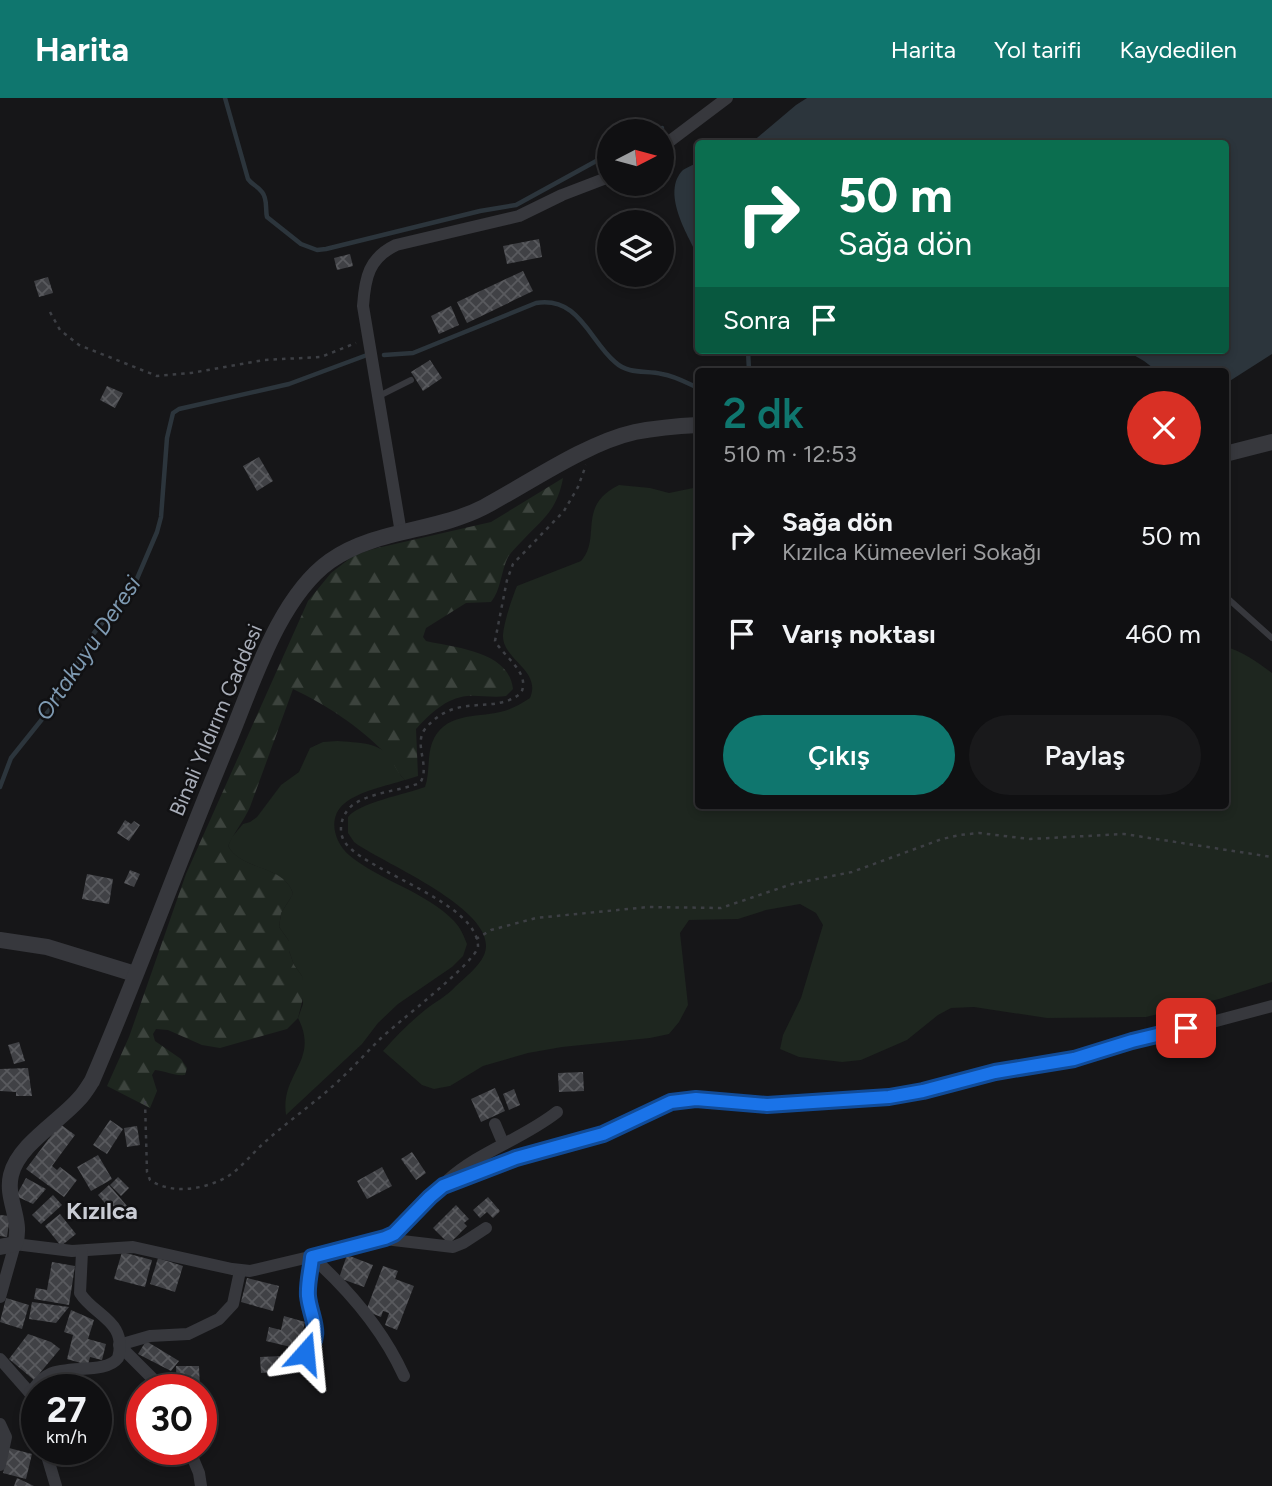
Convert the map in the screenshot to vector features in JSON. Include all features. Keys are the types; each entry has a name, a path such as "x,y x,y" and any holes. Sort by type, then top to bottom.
{"street":[{"path":"674,138 727,98"},
{"path":"401,533 363,306 364,290 375,259 384,251 419,238 519,216 597,182"},
{"name":"Binali Yıldırım Caddesi","path":"8,1245 19,1233 10,1197 10,1178 14,1165 41,1134 79,1099 92,1081 190,832 264,656 283,617 300,592 328,562 345,551 454,519 481,508 566,461 633,432 695,425"},
{"path":"1229,453 1272,442"},
{"path":"0,940 40,945 135,974"},
{"path":"438,1190 516,1158 603,1134 659,1107 683,1099 767,1105 897,1096 995,1072 1074,1059 1132,1041 1272,1006"},
{"path":"0,1297 8,1245 82,1252 133,1247 240,1271 260,1269 385,1238 400,1229 469,1163 536,1127 557,1112"},
{"path":"495,1124 503,1143"},
{"path":"385,1238 453,1247 486,1228"},
{"path":"50,1374 69,1369 108,1366 118,1358 119,1345 110,1320 80,1293 82,1252"},
{"path":"305,1353 312,1347 316,1332 308,1293 312,1257"},
{"path":"312,1257 354,1298 393,1352 404,1376"},
{"path":"119,1345 150,1336 188,1334 213,1323 225,1315 233,1304 240,1271"},
{"path":"119,1345 148,1374"},
{"path":"0,1359 21,1383"},
{"path":"0,1424 6,1437 0,1465"},
{"path":"50,1465 56,1486"},
{"path":"196,1465 201,1486"}],"lane":[{"path":"379,396 411,380"},
{"path":"1229,600 1272,638"}],"path":[{"path":"50,312 60,330 79,345 157,376 264,360 321,357 368,337"},
{"path":"145,1101 147,1172 150,1180 166,1188 178,1189 208,1185 223,1179 335,1084 393,1027 465,967 476,954 476,939 469,926 455,912 346,844 340,828 342,820 355,804 420,783 424,771 421,738 425,729 438,718 461,706 505,702 521,693 524,682 521,674 495,641 507,580 513,564 556,520 572,498 592,449"},
{"path":"476,939 500,927 536,918 648,907 721,908 792,884 852,872 942,839 979,833 1030,839 1124,834 1272,857"}],"green space":[{"path":"563,478 549,513 508,557 491,602 466,603 426,628 423,637 426,641 479,653 502,666 513,689 506,696 459,697 445,703 427,718 416,729 418,776 405,780 388,756 365,734 330,709 293,689 250,807 228,846 243,860 281,878 293,894 281,913 279,927 289,941 289,951 302,976 305,990 298,1018 287,1029 220,1048 202,1045 168,1030 156,1029 153,1034 155,1041 181,1059 187,1068 185,1075 155,1070 152,1075 157,1091 150,1108 107,1086 129,1037 186,874 308,601 331,573 353,556 491,522"},
{"path":"619,485 669,493 695,488 695,809 1229,809 1229,648 1256,661 1272,673 1272,982 1219,999 1146,1017 1047,1018 974,1007 951,1008 907,1040 861,1060 842,1062 799,1057 780,1049 783,1035 801,998 823,925 816,913 800,904 766,910 738,919 689,920 680,933 688,1005 669,1034 528,1053 483,1066 450,1086 434,1089 422,1085 383,1051 414,1019 475,968 484,955 485,938 476,922 458,905 354,842 348,833 348,817 372,803 425,787 432,743 444,726 461,718 504,711 530,698 531,680 504,644 507,617 517,586 581,561 590,542 594,512 606,493"},
{"path":"323,742 376,746 388,754 405,780 366,792 339,809 334,822 336,837 344,850 361,864 442,911 458,926 467,944 463,956 452,967 398,1004 378,1023 362,1044 286,1115 288,1088 305,1045 298,1018 303,1004 302,976 294,965 289,941 279,927 281,913 293,894 281,878 243,860 228,846 243,824 257,817 281,785 299,772 310,748"}],"shaded area":[{"path":"807,98 1272,98 1272,354 1229,381 1229,368 1153,368 1132,354 1229,354 1229,140 755,140"},
{"path":"695,164 695,250 675,201 677,179 683,170"}],"building":[{"path":"539,239 542,257 507,264 503,246"},
{"path":"350,254 353,266 337,270 334,258"},
{"path":"523,271 533,291 467,323 457,302"},
{"path":"48,277 53,293 39,297 34,281"},
{"path":"451,306 459,325 439,334 431,316"},
{"path":"430,360 442,378 423,391 411,372"},
{"path":"107,386 123,393 115,408 100,400"},
{"path":"259,457 273,481 257,491 243,466"},
{"path":"125,820 140,825 129,841 117,833"},
{"path":"130,870 140,874 134,887 124,883"},
{"path":"87,874 113,879 109,904 82,899"},
{"path":"19,1042 25,1061 14,1064 8,1045"},
{"path":"28,1068 32,1096 16,1096 16,1092 0,1091 0,1069"},
{"path":"583,1072 584,1091 559,1092 558,1073"},
{"path":"495,1088 505,1111 481,1122 471,1099"},
{"path":"514,1089 520,1105 509,1110 503,1094"},
{"path":"110,1120 123,1129 107,1154 93,1145"},
{"path":"60,1124 75,1135 52,1166 57,1170 60,1167 77,1180 64,1197 26,1169"},
{"path":"137,1126 140,1145 127,1147 124,1128"},
{"path":"412,1152 426,1173 416,1180 401,1159"},
{"path":"98,1155 112,1179 91,1191 77,1167"},
{"path":"382,1167 392,1186 367,1199 357,1181"},
{"path":"118,1177 129,1188 121,1196 110,1185"},
{"path":"26,1178 46,1189 33,1204 16,1196"},
{"path":"109,1185 127,1206 116,1216 98,1195"},
{"path":"53,1195 62,1205 41,1224 32,1215"},
{"path":"488,1197 500,1211 493,1218 487,1212 480,1218 473,1210"},
{"path":"456,1205 469,1219 464,1223 467,1226 449,1244 433,1228"},
{"path":"60,1214 76,1234 61,1246 45,1226"},
{"path":"0,1215 10,1216 7,1237 0,1236"},
{"path":"122,1252 152,1260 145,1287 114,1279"},
{"path":"347,1255 373,1265 364,1287 339,1278"},
{"path":"158,1258 183,1266 175,1292 150,1284"},
{"path":"52,1262 75,1266 69,1305 34,1299 36,1288 47,1290"},
{"path":"383,1266 398,1271 395,1279 414,1286 397,1330 385,1325 389,1313 383,1311 381,1317 366,1311"},
{"path":"247,1278 279,1286 273,1311 241,1302"},
{"path":"6,1298 29,1305 22,1329 0,1322"},
{"path":"32,1302 69,1307 56,1323 29,1319"},
{"path":"71,1310 94,1320 88,1339 106,1344 102,1360 90,1357 88,1365 67,1359 73,1335 64,1332"},
{"path":"284,1316 305,1322 299,1349 266,1341 269,1327 281,1330"},
{"path":"28,1334 51,1342 60,1349 39,1374 27,1374 9,1359"},
{"path":"146,1341 179,1361 171,1371 138,1354"},
{"path":"282,1356 283,1371 261,1373 260,1357"},
{"path":"176,1366 199,1366 199,1374 176,1374"},
{"path":"9,1448 21,1451 21,1465 29,1465 26,1479 3,1473"},
{"path":"17,1478 34,1486 14,1486"}],"waterway":[{"path":"225,98 248,179 264,195 267,217 301,244 317,250 516,205 597,161"},
{"name":"Ortakuyu Deresi","path":"384,355 413,353 536,303 551,303 563,306 573,313 620,366 667,375 695,387"},
{"name":"Ortakuyu Deresi","path":"748,354 749,368"},
{"name":"Ortakuyu Deresi","path":"0,787 11,758 55,703 94,633 136,581 161,517 167,438 173,413 179,409 289,384 367,355"}],"district":[{"name":"Kızılca","path":"102,1211"}],"route":[{"path":"305,1353 312,1347 316,1332 308,1293 312,1257 394,1234 443,1186 516,1158 603,1134 659,1107 683,1099 767,1105 889,1097 995,1072 1074,1059 1186,1028"}]}
